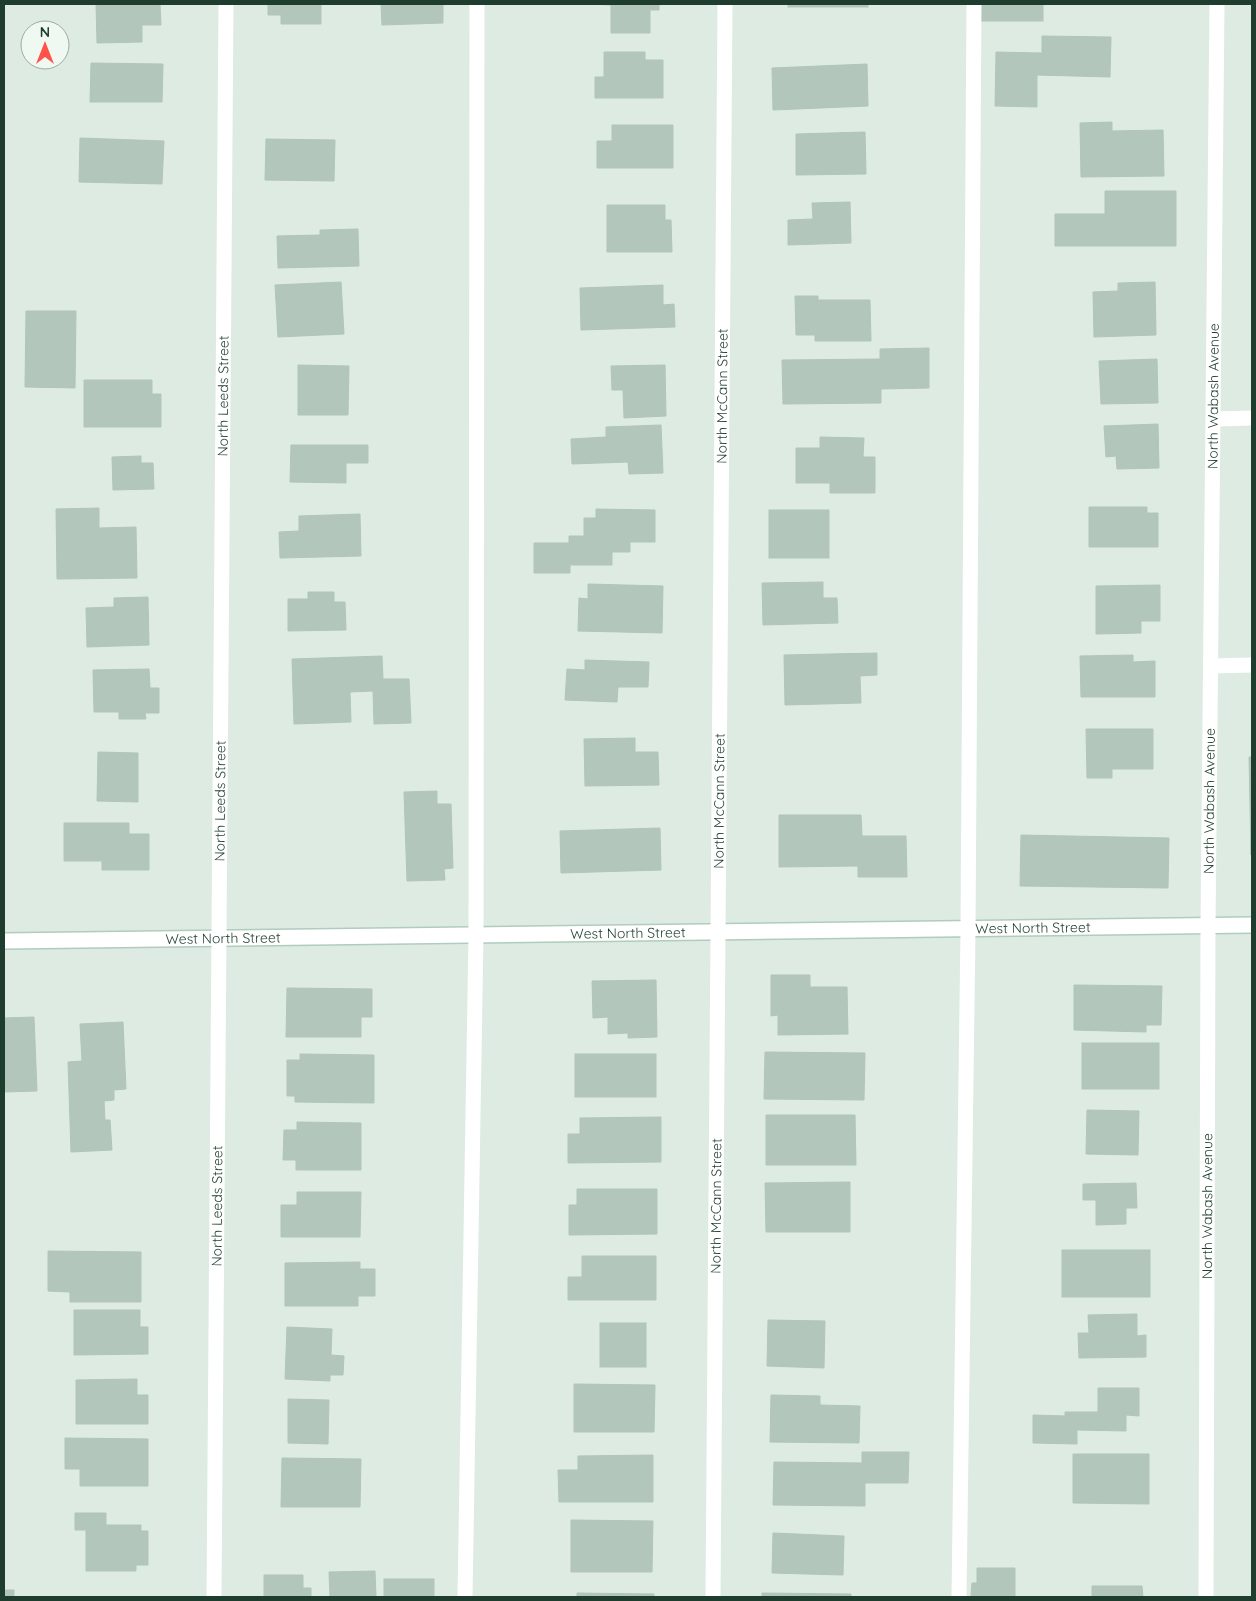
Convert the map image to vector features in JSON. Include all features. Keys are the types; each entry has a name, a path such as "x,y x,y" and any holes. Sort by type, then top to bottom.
{"street":[{"name":"North Leeds Street","path":"214,1597 226,4"},
{"path":"465,1597 476,935 477,4"},
{"name":"North McCann Street","path":"713,1597 726,4"},
{"path":"960,1597 968,930 974,4"},
{"name":"North Wabash Avenue","path":"1206,1597 1208,926 1217,4"},
{"path":"1214,419 1252,418"},
{"path":"1211,666 1252,666"},
{"name":"West North Street","path":"4,941 1252,925"}],"building":[{"path":"96,4 160,4 161,25 142,25 142,42 97,43"},
{"path":"268,4 321,4 321,24 281,24 281,15 268,15"},
{"path":"381,4 443,4 443,23 382,25"},
{"path":"594,4 659,4 659,10 650,10 650,33 611,33 611,5"},
{"path":"788,4 868,4 868,7 788,7"},
{"path":"981,4 1043,4 1043,21 981,21"},
{"path":"1042,36 1111,37 1110,77 1037,75 1037,107 995,106 996,52 1042,53"},
{"path":"604,52 645,52 645,60 663,60 663,98 595,98 595,77 604,77"},
{"path":"91,63 163,64 162,102 90,102"},
{"path":"867,64 868,106 773,110 772,68"},
{"path":"1112,122 1112,131 1163,130 1164,176 1081,177 1080,123"},
{"path":"612,125 673,125 673,168 597,168 597,141 612,141"},
{"path":"865,132 866,174 796,175 796,134"},
{"path":"80,138 164,141 162,184 79,182"},
{"path":"266,139 335,140 334,181 265,180"},
{"path":"1105,191 1176,191 1176,246 1055,246 1055,214 1105,214"},
{"path":"850,202 851,243 788,245 788,220 813,219 812,203"},
{"path":"607,205 665,205 665,220 671,220 672,252 607,252"},
{"path":"358,229 359,266 278,268 277,236 320,235 320,230"},
{"path":"341,282 344,334 278,337 275,285"},
{"path":"1155,282 1156,335 1094,337 1093,292 1118,291 1118,283"},
{"path":"663,285 663,305 674,304 675,327 581,330 580,288"},
{"path":"795,296 818,296 818,300 870,300 871,341 815,341 815,335 796,335"},
{"path":"26,311 76,311 75,388 25,387"},
{"path":"929,348 929,388 881,389 881,403 783,404 782,360 880,359 880,349"},
{"path":"1157,359 1158,403 1101,404 1099,361"},
{"path":"298,365 349,366 348,415 298,415"},
{"path":"665,365 666,416 624,418 623,390 612,390 611,366"},
{"path":"84,380 152,380 152,394 161,394 161,427 84,427"},
{"path":"1158,424 1159,468 1117,469 1116,456 1106,457 1104,426"},
{"path":"661,425 663,473 629,474 628,462 572,464 571,439 606,437 606,427"},
{"path":"820,437 864,438 863,457 875,457 875,493 830,493 830,483 796,483 796,448 820,448"},
{"path":"291,445 368,445 368,463 346,463 346,483 290,482"},
{"path":"141,456 141,463 153,463 154,489 113,490 112,457"},
{"path":"1089,507 1147,507 1147,513 1158,513 1158,547 1089,547"},
{"path":"99,508 99,528 136,527 137,578 57,579 56,509"},
{"path":"596,509 655,510 655,542 630,542 630,552 612,552 612,565 570,565 570,573 534,573 534,543 569,543 569,536 584,536 584,518 596,518"},
{"path":"769,510 829,510 829,558 769,558"},
{"path":"360,514 361,556 280,558 279,532 299,531 299,516"},
{"path":"823,582 823,598 837,598 838,623 763,625 762,583"},
{"path":"588,584 663,586 662,633 578,631 579,598 588,599"},
{"path":"1160,585 1160,621 1141,621 1141,633 1096,634 1096,586"},
{"path":"308,592 334,592 334,602 345,602 346,630 288,631 288,599 308,599"},
{"path":"148,597 149,645 87,647 86,608 114,607 114,598"},
{"path":"877,653 877,675 860,676 861,703 785,705 784,655"},
{"path":"1133,655 1133,662 1155,661 1155,697 1081,697 1080,656"},
{"path":"382,656 383,679 409,679 411,723 374,724 373,691 350,692 351,722 294,724 292,659"},
{"path":"585,660 649,662 648,687 618,687 617,702 565,700 567,669 585,670"},
{"path":"149,669 150,688 159,688 159,713 145,713 146,719 119,719 119,712 94,712 93,670"},
{"path":"1086,729 1153,729 1153,769 1112,769 1112,778 1087,778"},
{"path":"635,738 635,752 658,752 659,785 585,786 584,739"},
{"path":"98,752 138,753 138,802 97,801"},
{"path":"1249,757 1252,757 1251,855"},
{"path":"437,791 437,804 451,804 453,868 444,869 445,880 407,881 404,792"},
{"path":"779,815 861,815 862,836 906,836 907,877 858,877 858,866 779,867"},
{"path":"64,823 129,823 129,834 149,834 149,870 102,870 102,861 64,861"},
{"path":"660,828 661,870 561,873 560,831"},
{"path":"1021,835 1169,838 1168,888 1020,886"},
{"path":"771,975 810,975 810,987 847,987 848,1034 778,1035 778,1015 771,1016"},
{"path":"656,980 657,1037 628,1038 628,1033 608,1034 608,1017 593,1018 592,981"},
{"path":"1074,985 1162,986 1161,1025 1146,1025 1146,1032 1074,1030"},
{"path":"287,988 372,989 372,1017 361,1017 361,1037 286,1037"},
{"path":"34,1017 37,1091 4,1092 4,1018"},
{"path":"123,1022 126,1089 114,1090 114,1100 104,1101 105,1120 110,1120 112,1150 71,1152 68,1062 82,1061 80,1024"},
{"path":"1082,1043 1159,1043 1159,1089 1082,1089"},
{"path":"765,1052 865,1053 864,1100 764,1099"},
{"path":"300,1054 374,1055 374,1103 295,1102 295,1096 287,1096 287,1060 300,1060"},
{"path":"575,1054 656,1054 656,1097 575,1097"},
{"path":"1087,1110 1139,1111 1138,1155 1086,1154"},
{"path":"766,1115 855,1115 856,1165 766,1165"},
{"path":"661,1117 661,1162 568,1163 568,1134 580,1134 580,1118"},
{"path":"297,1122 361,1123 361,1170 296,1170 296,1160 283,1160 284,1130 297,1130"},
{"path":"850,1182 850,1232 766,1232 765,1183"},
{"path":"1136,1183 1137,1208 1126,1208 1126,1224 1096,1225 1096,1200 1083,1200 1083,1184"},
{"path":"577,1189 657,1189 657,1234 569,1235 569,1205 577,1205"},
{"path":"297,1192 361,1192 360,1237 281,1237 281,1205 297,1205"},
{"path":"1062,1250 1150,1250 1150,1297 1062,1297"},
{"path":"48,1251 141,1252 141,1302 70,1302 70,1292 48,1291"},
{"path":"582,1256 656,1256 656,1300 568,1300 568,1277 582,1277"},
{"path":"360,1262 360,1269 375,1269 375,1296 358,1296 358,1306 285,1306 285,1263"},
{"path":"74,1310 140,1310 140,1327 148,1327 148,1354 74,1355"},
{"path":"1137,1314 1137,1336 1146,1335 1146,1357 1079,1358 1078,1333 1089,1333 1088,1315"},
{"path":"768,1320 825,1321 824,1368 767,1366"},
{"path":"600,1323 646,1323 646,1367 600,1367"},
{"path":"287,1327 332,1329 331,1355 344,1356 343,1375 330,1375 330,1381 285,1379"},
{"path":"137,1379 137,1395 148,1395 148,1424 76,1424 76,1380"},
{"path":"574,1384 655,1385 654,1432 574,1432"},
{"path":"1098,1388 1139,1388 1139,1416 1126,1415 1126,1431 1077,1430 1077,1444 1033,1443 1033,1415 1065,1416 1065,1412 1098,1412"},
{"path":"771,1395 820,1396 820,1405 860,1406 859,1443 770,1442"},
{"path":"288,1399 329,1400 328,1444 288,1443"},
{"path":"65,1438 148,1439 148,1486 80,1486 80,1469 65,1469"},
{"path":"862,1452 909,1452 908,1483 865,1483 865,1506 773,1505 774,1462 862,1463"},
{"path":"1073,1454 1149,1454 1149,1504 1073,1503"},
{"path":"653,1455 653,1502 559,1502 558,1470 578,1470 578,1456"},
{"path":"282,1458 361,1459 360,1507 281,1507"},
{"path":"75,1513 106,1513 106,1525 141,1525 141,1531 148,1531 148,1565 136,1565 136,1571 86,1571 86,1530 75,1530"},
{"path":"571,1520 653,1521 652,1572 571,1572"},
{"path":"773,1533 844,1536 843,1575 772,1573"},
{"path":"977,1568 1015,1568 1015,1597 971,1597 972,1583 977,1583"},
{"path":"375,1571 376,1597 330,1597 329,1572"},
{"path":"264,1575 303,1575 303,1588 311,1588 311,1597 264,1597"},
{"path":"384,1579 434,1579 434,1597 384,1597"},
{"path":"1092,1586 1142,1586 1143,1597 1092,1597"},
{"path":"4,1590 14,1590 14,1597 4,1597"},
{"path":"577,1593 654,1594 654,1597 577,1597"},
{"path":"762,1593 851,1594 851,1597 762,1597"}]}
